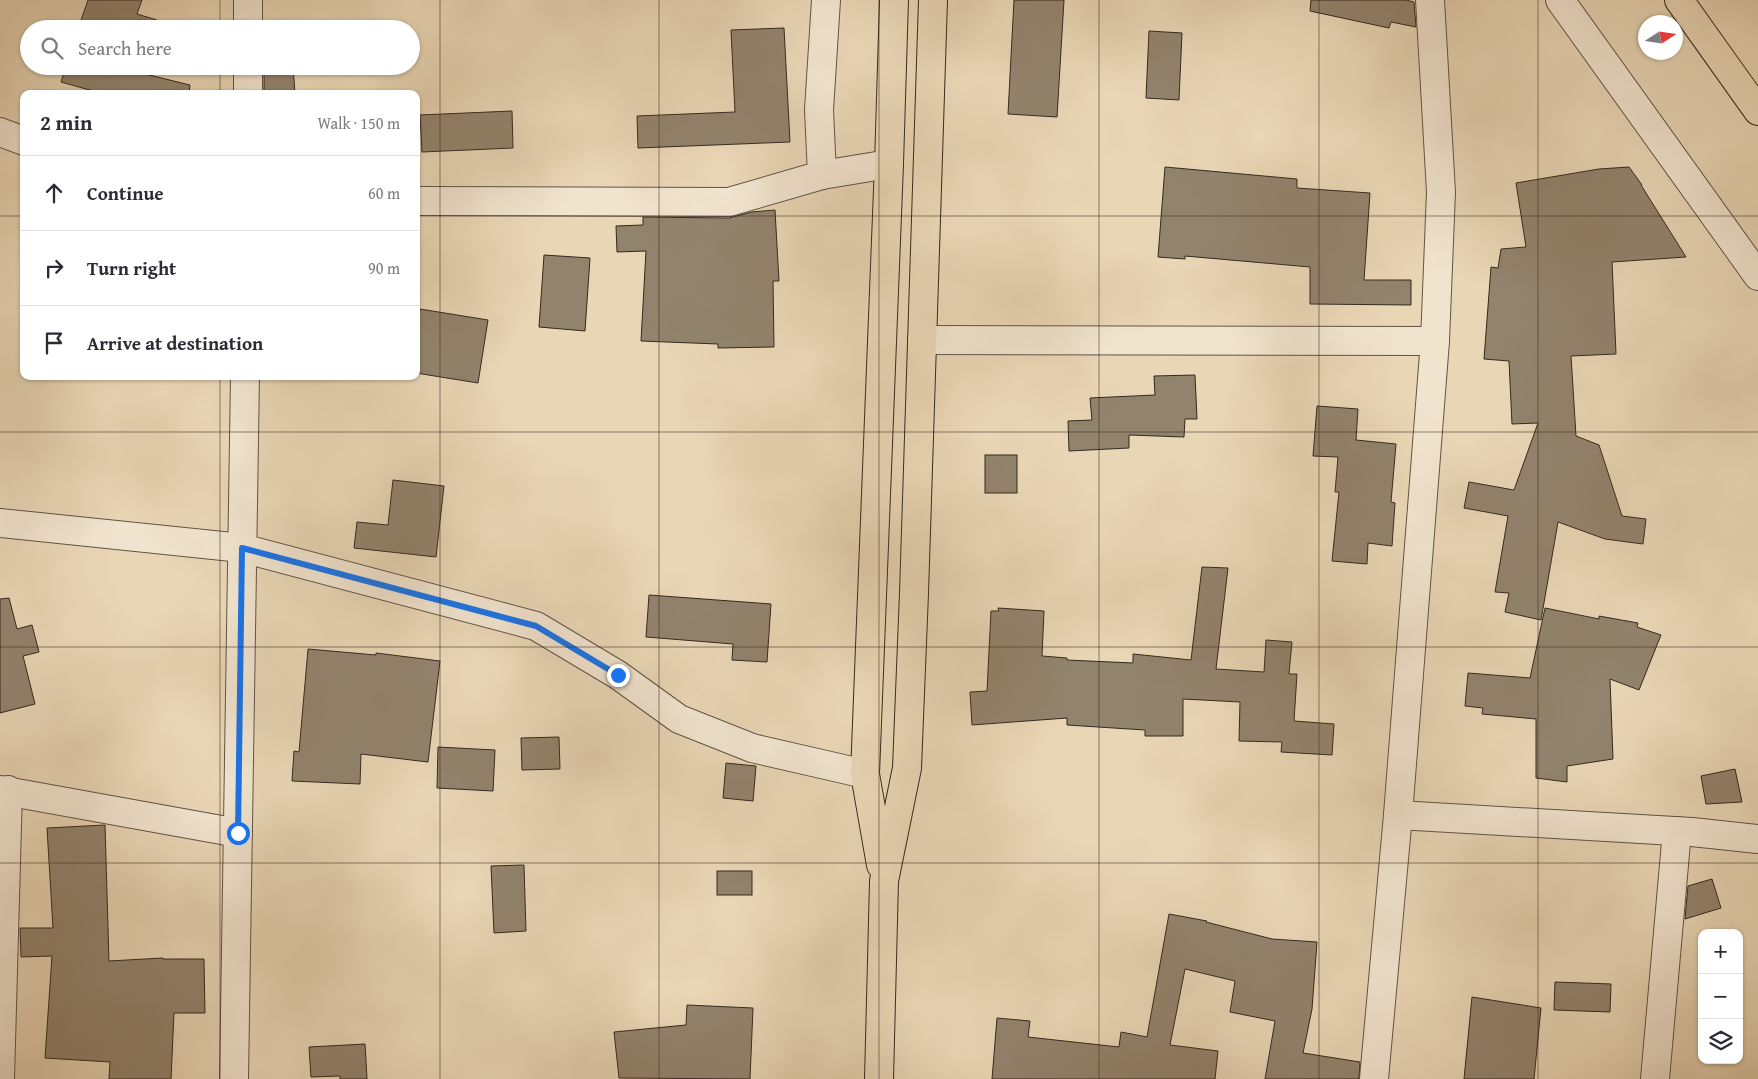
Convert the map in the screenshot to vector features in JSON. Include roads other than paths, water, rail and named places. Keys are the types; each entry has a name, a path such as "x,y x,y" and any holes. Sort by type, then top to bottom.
{"highway":[{"path":"884,881 865,774 894,0"},
{"path":"879,1079 884,881 907,768 933,0"},
{"path":"1679,0 1758,112"}],"street":[{"path":"248,0 248,20"},
{"path":"822,175 819,110 826,0"},
{"path":"1374,1079 1398,815 1435,341 1440,192 1430,0"},
{"path":"1560,0 1758,276"},
{"path":"248,75 248,90"},
{"path":"0,132 20,140"},
{"path":"420,201 729,202 822,175 889,164"},
{"path":"922,340 1435,341"},
{"path":"234,1079 245,380"},
{"path":"0,522 242,548 536,626 618,675 679,719 752,748 865,774"},
{"path":"0,1079 4,790 238,833"},
{"path":"1398,815 1677,831 1758,839"},
{"path":"1655,1079 1677,831"}]}
